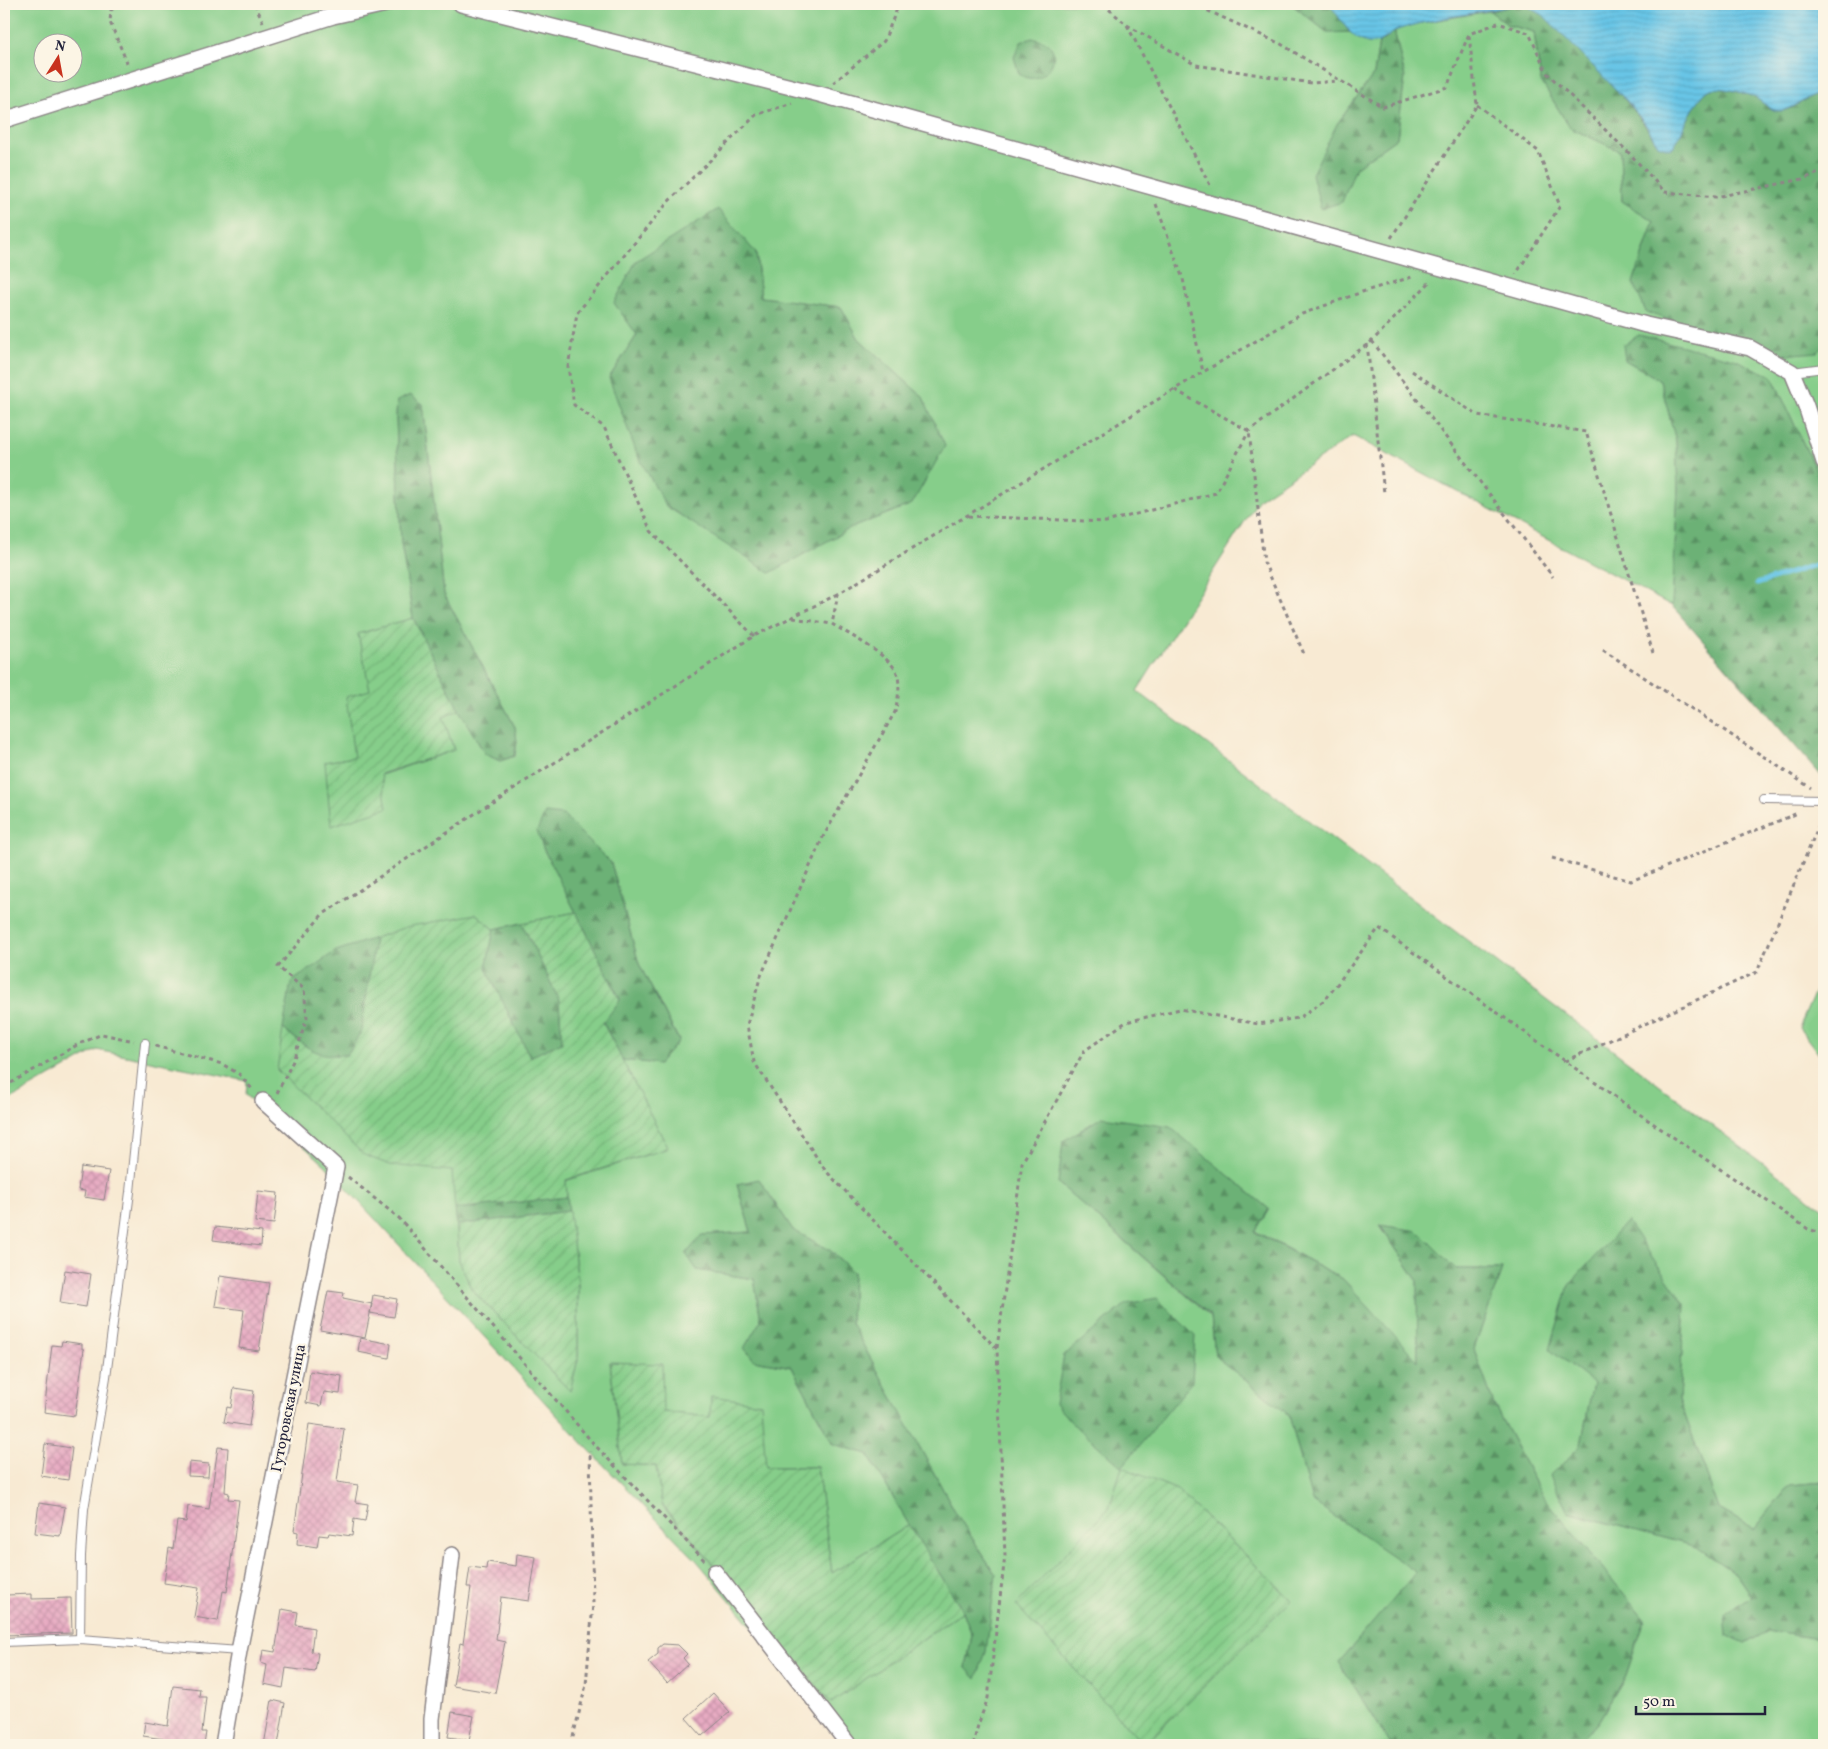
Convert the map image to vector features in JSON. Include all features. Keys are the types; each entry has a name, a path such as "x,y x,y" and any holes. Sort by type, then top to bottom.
{"street":[{"path":"4,120 333,16 386,4"},
{"path":"461,4 819,94 1646,325 1750,348 1792,372 1806,406 1824,462"},
{"path":"263,1101 336,1167"},
{"name":"Гуторовская улица","path":"223,1745 239,1651 336,1167"},
{"path":"432,1745 432,1719 452,1555"},
{"path":"715,1572 849,1745"}],"lane":[{"path":"1792,372 1824,368"},
{"path":"1764,800 1824,801"},
{"path":"80,1639 81,1556 84,1509 106,1377 125,1231 145,1044"},
{"path":"4,1642 80,1639 239,1651"}],"path":[{"path":"120,4 111,10 110,22 134,79"},
{"path":"754,636 651,531 604,427 574,404 568,367 577,313 669,201 756,115 819,94 884,41 899,4"},
{"path":"1104,4 1127,25 1196,64 1311,83 1341,81"},
{"path":"1193,4 1281,44 1383,107 1447,87 1469,34 1498,23 1529,33 1547,73 1630,154 1665,192 1716,197 1803,179 1824,171"},
{"path":"1127,25 1221,207"},
{"path":"1383,251 1477,104 1469,34"},
{"path":"1477,104 1538,151 1560,206 1508,286"},
{"path":"1150,187 1184,280 1203,372"},
{"path":"967,516 1106,522 1216,493 1249,431 1372,341 1444,268"},
{"path":"263,1101 278,1092 293,1061 307,1018 304,989 278,967 322,915 491,803 754,636 838,594 1174,389 1302,314 1362,292 1416,276"},
{"path":"1372,341 1553,577"},
{"path":"1367,344 1384,493"},
{"path":"1412,371 1477,415 1586,432 1653,652"},
{"path":"1174,389 1249,431"},
{"path":"1249,431 1264,562 1304,654"},
{"path":"832,624 838,594"},
{"path":"792,617 832,624 882,655 897,671 900,693 895,712 823,837 760,978 747,1025 754,1062 825,1170 997,1349"},
{"path":"1603,650 1816,792"},
{"path":"1552,858 1631,881 1806,810"},
{"path":"1565,1061 1757,972 1824,813"},
{"path":"973,1745 988,1698 1005,1556 997,1349 1022,1163 1084,1051 1126,1022 1180,1009 1258,1024 1299,1018 1326,999 1379,928 1635,1111 1808,1229 1824,1234"},
{"path":"336,1167 399,1218 593,1443 715,1572"},
{"path":"571,1745 586,1685 593,1604 590,1452"}],"green space":[{"path":"4,4 1291,4 1328,33 1349,32 1368,43 1379,42 1374,74 1337,124 1342,201 1356,167 1397,138 1405,77 1394,30 1421,23 1490,11 1508,25 1534,32 1541,81 1570,128 1620,151 1622,201 1654,221 1633,283 1818,352 1824,346 1824,488 1772,376 1625,360 1660,380 1676,441 1678,489 1672,606 1353,436 1259,499 1137,691 1824,1208 1824,1482 1789,1485 1754,1529 1719,1509 1679,1399 1685,1304 1593,1383 1581,1445 1551,1476 1568,1512 1697,1547 1736,1574 1751,1596 1725,1615 1745,1643 1766,1631 1819,1639 1824,1632 1824,1745 1577,1745 1598,1722 1626,1675 1645,1619 1543,1497 1494,1405 1474,1349 1502,1269 1456,1269 1418,1231 1380,1226 1417,1280 1418,1362 1343,1279 1255,1231 1269,1209 1058,1183 1211,1317 1215,1356 1289,1415 1312,1501 1417,1572 1339,1662 1391,1745 1144,1745 852,1745 697,1561 590,1451 325,1165 246,1095 247,1081 97,1050 4,1103","holes":["756,253 761,297 841,307 859,339 923,397 912,504 851,528 609,378 637,335","397,401 423,404 444,594 515,727 517,742 515,756 500,761 485,754 459,710 443,717 454,750 381,775 325,762 355,757 371,690 358,634 413,618 401,543","543,848 611,863 639,964 679,1040 659,1064 622,1060 668,1148 565,1181 578,1284 578,1359 570,1391 472,1290 459,1260 453,1171 476,914 494,929 576,912","759,1179 793,1230 830,1250 853,1272 851,1323 956,1513 996,1575 966,1668 972,1635 963,1611 831,1703 662,1505 656,1466 622,1464 610,1362 663,1412 710,1417 711,1396 766,1467 817,1467 832,1573 909,1525 868,1454 833,1444 792,1367 754,1360 761,1320 754,1279 697,1270 702,1235 751,1232 737,1185","1122,1468 1177,1490 1292,1600 1144,1745 1017,1605 1109,1508"]},
{"path":"1291,4 1329,4 1339,15 1349,32 1328,33"},
{"path":"1517,5 1527,6 1543,15 1574,45 1619,92 1658,145 1674,147 1695,106 1706,92 1711,89 1725,89 1748,95 1776,111 1790,108 1824,90 1824,346 1818,352 1770,356 1646,312 1633,283 1654,221 1622,201 1620,151 1570,128 1541,81 1534,32 1508,25 1490,11"},
{"path":"1394,30 1405,77 1397,138 1356,167 1342,202 1321,209 1312,174 1337,124 1374,74 1379,42 1386,39"},
{"path":"1032,38 1047,43 1052,49 1054,56 1048,70 1043,75 1027,78 1019,74 1014,57 1021,42"},
{"path":"718,209 756,253 761,297 841,307 859,339 923,397 945,446 912,504 851,528 770,573 666,506 637,454 609,378 637,335 614,303 636,261"},
{"path":"1639,335 1734,359 1772,376 1824,488 1824,779 1672,606 1678,489 1676,441 1660,380 1625,360 1623,345"},
{"path":"410,395 423,404 444,594 515,727 517,742 514,756 500,761 485,754 459,710 413,618 401,543 396,417 397,401"},
{"path":"413,618 459,710 443,717 454,750 381,774 387,808 331,826 325,762 354,757 346,697 370,690 358,634"},
{"path":"545,813 563,815 611,863 639,964 679,1041 659,1064 622,1060 603,1022 620,999 543,848 537,831"},
{"path":"576,912 620,1000 603,1023 668,1148 566,1180 567,1197 455,1209 452,1171 390,1165 364,1155 277,1070 283,1029 319,1053 347,1055 361,1032 375,938 406,927 476,914 494,929 486,968 530,1057 562,1042 559,1000 522,923"},
{"path":"522,923 559,1000 562,1042 530,1057 486,968 494,929"},
{"path":"375,938 361,1032 347,1055 326,1056 311,1050 283,1029 291,982 336,951"},
{"path":"1824,971 1824,1061 1799,1028"},
{"path":"1102,1117 1170,1127 1269,1209 1255,1232 1343,1279 1418,1361 1417,1280 1380,1225 1418,1231 1456,1269 1502,1269 1474,1349 1494,1405 1543,1497 1645,1619 1626,1675 1598,1722 1577,1745 1391,1745 1339,1662 1416,1572 1312,1501 1289,1415 1215,1356 1211,1316 1058,1183 1063,1141"},
{"path":"759,1179 793,1230 830,1250 853,1272 851,1323 956,1513 996,1575 986,1652 976,1679 966,1668 972,1635 963,1611 909,1525 868,1454 833,1444 792,1367 754,1360 744,1348 761,1320 754,1279 697,1270 686,1254 702,1235 751,1232 737,1184"},
{"path":"567,1197 569,1211 457,1225 455,1209"},
{"path":"569,1211 578,1284 578,1359 570,1391 472,1290 459,1260 457,1225"},
{"path":"1627,1221 1685,1304 1679,1399 1719,1509 1754,1529 1789,1485 1824,1482 1824,1632 1819,1639 1766,1631 1745,1643 1727,1635 1725,1615 1751,1596 1736,1574 1697,1547 1568,1512 1550,1476 1581,1445 1593,1383 1550,1349 1569,1285"},
{"path":"1157,1298 1195,1336 1192,1382 1122,1467 1073,1424 1055,1404 1064,1355 1126,1304"},
{"path":"610,1362 662,1364 663,1412 710,1417 711,1396 761,1403 766,1467 817,1467 832,1573 909,1525 963,1611 831,1703 662,1504 656,1466 622,1464"},
{"path":"1122,1467 1177,1490 1292,1600 1144,1745 1016,1605 1109,1508"}],"water":[{"path":"1329,4 1824,4 1824,90 1790,108 1776,111 1748,95 1725,89 1711,89 1701,98 1674,147 1669,149 1658,145 1627,101 1543,15 1527,6 1516,5 1417,24 1398,30 1379,42 1369,43 1351,33"}],"building":[{"path":"81,1167 109,1171 104,1200 84,1197 85,1191 78,1190"},
{"path":"258,1191 278,1193 274,1224 255,1222"},
{"path":"215,1227 262,1232 261,1246 213,1240"},
{"path":"65,1270 91,1274 86,1307 60,1303"},
{"path":"220,1276 269,1283 259,1351 239,1348 244,1310 215,1306"},
{"path":"328,1291 344,1293 343,1298 372,1304 365,1338 320,1330"},
{"path":"373,1295 397,1299 394,1317 370,1313"},
{"path":"360,1338 391,1344 389,1358 358,1352"},
{"path":"62,1341 82,1344 82,1349 84,1349 75,1416 44,1412 52,1345 61,1346"},
{"path":"310,1371 342,1376 340,1394 324,1392 321,1406 306,1403"},
{"path":"234,1388 254,1391 249,1426 224,1422 227,1407 231,1408"},
{"path":"309,1424 344,1429 337,1482 358,1485 355,1502 368,1504 365,1521 354,1519 352,1536 329,1533 328,1536 319,1535 317,1547 297,1544 298,1532 294,1531"},
{"path":"45,1444 72,1448 68,1480 41,1476"},
{"path":"218,1447 228,1448 225,1492 229,1493 228,1499 239,1500 227,1592 223,1591 218,1621 194,1617 199,1588 164,1583 169,1548 173,1549 177,1521 186,1522 188,1506 209,1509"},
{"path":"189,1462 209,1464 208,1477 188,1476"},
{"path":"39,1503 65,1507 60,1536 35,1533"},
{"path":"517,1554 536,1557 529,1601 501,1597 496,1640 505,1642 495,1693 453,1686 460,1643 463,1644 471,1587 467,1587 470,1567 486,1569 487,1562 516,1566"},
{"path":"32,1594 32,1599 71,1598 72,1633 4,1635 4,1616 7,1616 7,1595"},
{"path":"282,1609 298,1612 296,1625 314,1628 311,1652 318,1653 315,1672 286,1668 283,1688 264,1684 267,1665 261,1663 263,1650 275,1652"},
{"path":"663,1644 678,1645 687,1654 683,1658 688,1664 667,1683 648,1662 658,1654 658,1648"},
{"path":"173,1686 200,1689 199,1697 206,1697 202,1732 206,1732 204,1745 143,1736 145,1722 168,1726"},
{"path":"713,1693 730,1712 702,1736 686,1718"},
{"path":"272,1700 285,1703 278,1745 264,1745"},
{"path":"452,1712 474,1716 469,1740 448,1737"}],"waterway":[{"path":"1757,584 1824,562"}]}
